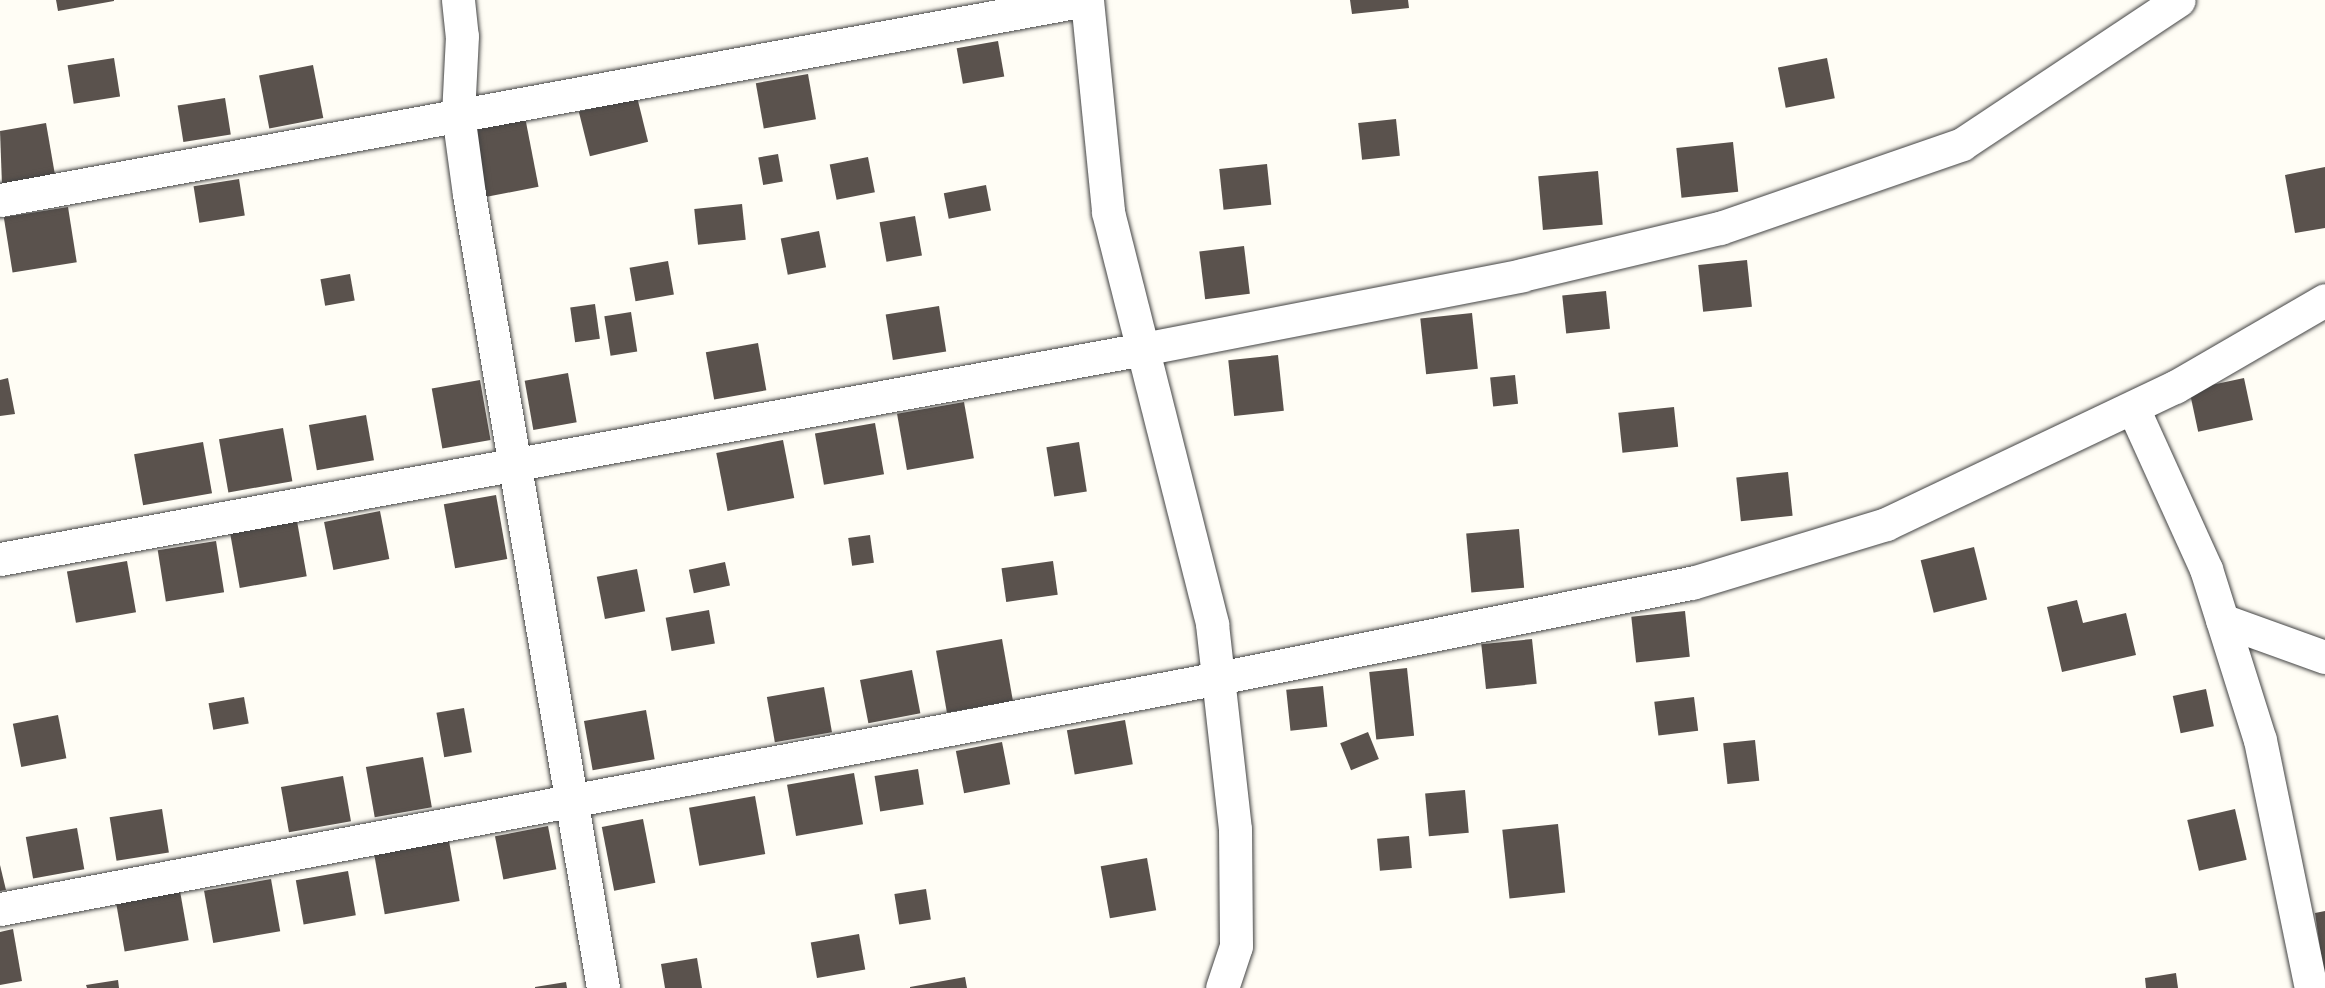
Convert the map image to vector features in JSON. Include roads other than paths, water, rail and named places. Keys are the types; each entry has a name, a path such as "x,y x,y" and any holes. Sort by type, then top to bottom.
{"street":[{"path":"458,0 462,36 458,114 514,467 603,988"},
{"path":"0,200 1086,0 1108,212 1212,624 1235,829 1236,945 1222,988"},
{"path":"0,559 514,467 1143,349 1522,276 1720,228 1962,144 2179,0"},
{"path":"0,909 570,798 1219,678 1692,583 1886,524 2133,408 2252,345 2325,300"},
{"path":"2133,408 2206,570 2260,740 2311,988"},
{"path":"2222,620 2325,657"}]}
